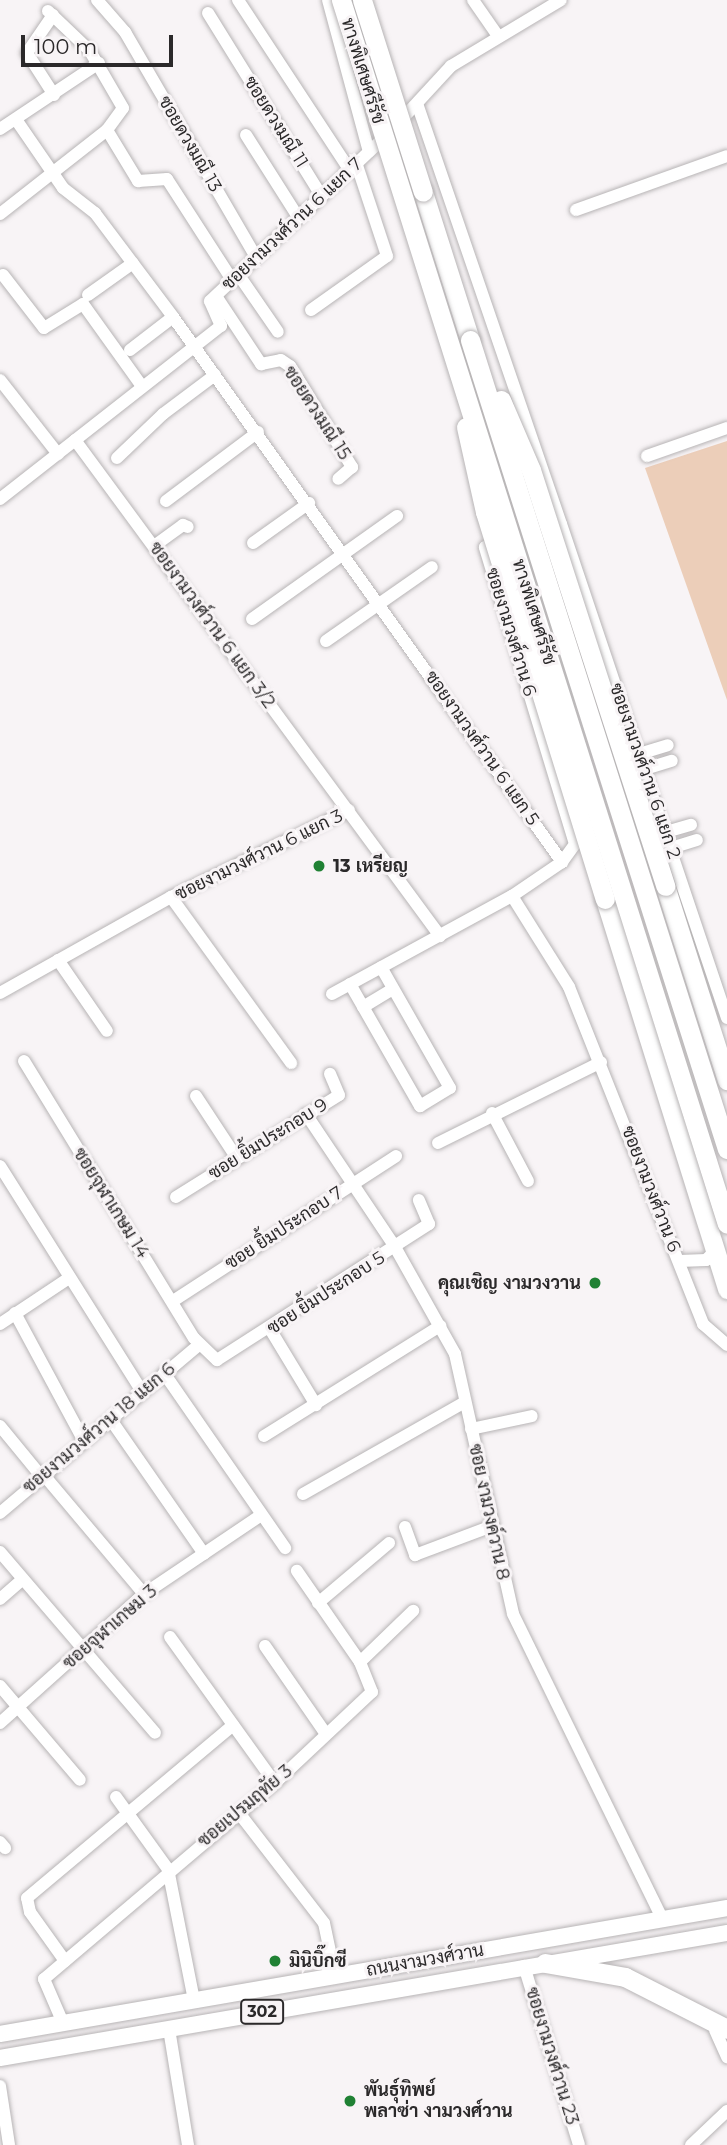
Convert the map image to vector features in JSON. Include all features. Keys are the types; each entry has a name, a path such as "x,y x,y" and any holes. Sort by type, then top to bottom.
{"highway":[{"name":"ทางพิเศษศรีรัช","path":"341,0 727,1224"},
{"name":"ทางพิเศษศรีรัช","path":"362,0 727,1149"},
{"path":"470,340 531,470 665,886 717,1019 727,1080"},
{"path":"452,350 485,512 605,899 652,1039 727,1289"},
{"path":"652,1039 654,1024 670,1009 686,1008 717,1019"},
{"path":"545,1963 607,1971 664,1996 723,2033"}],"main road":[{"name":"ถนนงามวงศ์วาน","path":"0,2034 727,1908"},
{"name":"ถนนงามวงศ์วาน","path":"0,2058 524,1966 727,1934"}],"street":[{"name":"ซอยดวงมณี 13","path":"97,0 125,32 256,257"},
{"path":"238,0 353,166 387,256 312,310"},
{"path":"328,0 369,152"},
{"path":"473,0 498,36"},
{"path":"561,0 452,66 417,104 561,524"},
{"path":"2,208 107,130 122,102 99,63 51,13 27,53 54,95"},
{"name":"ซอยดวงมณี 11","path":"208,13 321,195"},
{"path":"0,129 17,121 99,63"},
{"name":"ซอยงามวงศ์วาน 6 แยก 7","path":"0,499 141,385 221,326 210,300 417,104"},
{"path":"17,121 70,197 95,213 194,345"},
{"path":"107,130 138,181 163,176 278,332"},
{"path":"246,135 298,217"},
{"path":"576,210 727,156"},
{"path":"88,295 133,263"},
{"path":"2,275 44,328 83,304 141,385"},
{"name":"ซอยดวงมณี 15","path":"216,296 261,365 282,360 290,366 352,467 338,479"},
{"path":"130,350 173,317"},
{"name":"ซอยงามวงศ์วาน 6 แยก 5","path":"194,345 309,503 562,863"},
{"path":"117,458 163,414 215,375"},
{"path":"0,380 58,454"},
{"path":"647,456 727,428"},
{"path":"166,501 258,432"},
{"name":"ซอยงามวงศ์วาน 6 แยก 3/2","path":"75,440 349,810"},
{"path":"253,543 309,503"},
{"path":"252,618 397,516"},
{"name":"ซอยงามวงศ์วาน 6 แยก 2","path":"561,524 666,832 717,1019"},
{"name":"ซอยงามวงศ์วาน 6","path":"561,524 485,547 575,839 562,863"},
{"path":"154,546 183,525 188,527"},
{"path":"326,641 432,567"},
{"path":"639,754 668,745"},
{"path":"645,769 673,761"},
{"name":"ซอยงามวงศ์วาน 6 แยก 3","path":"0,993 171,897 349,810 440,936"},
{"path":"666,832 691,825"},
{"path":"671,848 697,840"},
{"path":"332,994 512,896 562,863"},
{"name":"ซอยงามวงศ์วาน 6","path":"512,896 569,987 703,1324 727,1345"},
{"path":"171,897 291,1063"},
{"path":"58,960 107,1031"},
{"path":"351,984 420,1106 450,1088 381,968"},
{"path":"363,1007 394,989"},
{"name":"ซอยจุฬาเกษม 14","path":"24,1061 199,1345"},
{"path":"438,1143 492,1113 601,1062"},
{"name":"ซอย ยิ้มประกอบ 9","path":"176,1197 342,1091 330,1074"},
{"path":"196,1096 236,1157"},
{"path":"492,1113 528,1181"},
{"name":"ซอย งามวงค์วาน 8","path":"306,1114 395,1247 455,1354 513,1614 663,1920"},
{"name":"ซอย ยิ้มประกอบ 7","path":"173,1301 396,1156"},
{"path":"0,1166 141,1390"},
{"name":"ซอย ยิ้มประกอบ 5","path":"199,1345 222,1360 271,1329 431,1222 419,1200"},
{"path":"679,1261 701,1262 715,1251"},
{"path":"0,1323 69,1278"},
{"path":"15,1313 84,1441"},
{"path":"264,1436 440,1326"},
{"path":"271,1329 316,1405"},
{"name":"ซอยงามวงศ์วาน 18 แยก 6","path":"0,1513 42,1475 111,1420 141,1390 199,1345"},
{"path":"164,1373 285,1548"},
{"path":"303,1494 465,1402"},
{"path":"471,1429 533,1416"},
{"path":"111,1420 204,1554"},
{"path":"0,1426 144,1594"},
{"name":"ซอยจุฬาเกษม 3","path":"0,1723 144,1594 261,1515"},
{"path":"405,1527 416,1555 492,1526"},
{"path":"318,1603 389,1543"},
{"path":"0,1552 155,1732"},
{"name":"ซอยเปรมฤทัย 3","path":"63,2023 43,1982 168,1869 275,1783 372,1692 360,1662 297,1571"},
{"path":"0,1600 23,1579"},
{"path":"360,1662 413,1611"},
{"path":"170,1637 275,1783"},
{"path":"265,1646 326,1734"},
{"path":"0,1686 80,1780"},
{"path":"65,1961 30,1912 27,1898 233,1725"},
{"path":"116,1797 168,1869 194,2000"},
{"path":"239,1813 324,1923 335,1976"},
{"name":"ซอยงามวงศ์วาน 23","path":"524,1966 579,2145"},
{"path":"169,2029 188,2145"},
{"path":"723,2033 727,2057"},
{"path":"0,2086 9,2145"},
{"path":"691,2145 727,2110"}],"shaded area":[{"path":"727,441 727,700 645,468"}],"place":[{"name":"13 เหรียญ","path":"319,866"},
{"name":"คุณเชิญ งามวงวาน","path":"595,1283"},
{"name":"มินิบิ๊กซี","path":"275,1961"},
{"name":"พันธุ์ทิพย์ พลาซ่า งามวงศ์วาน","path":"350,2101"}]}
